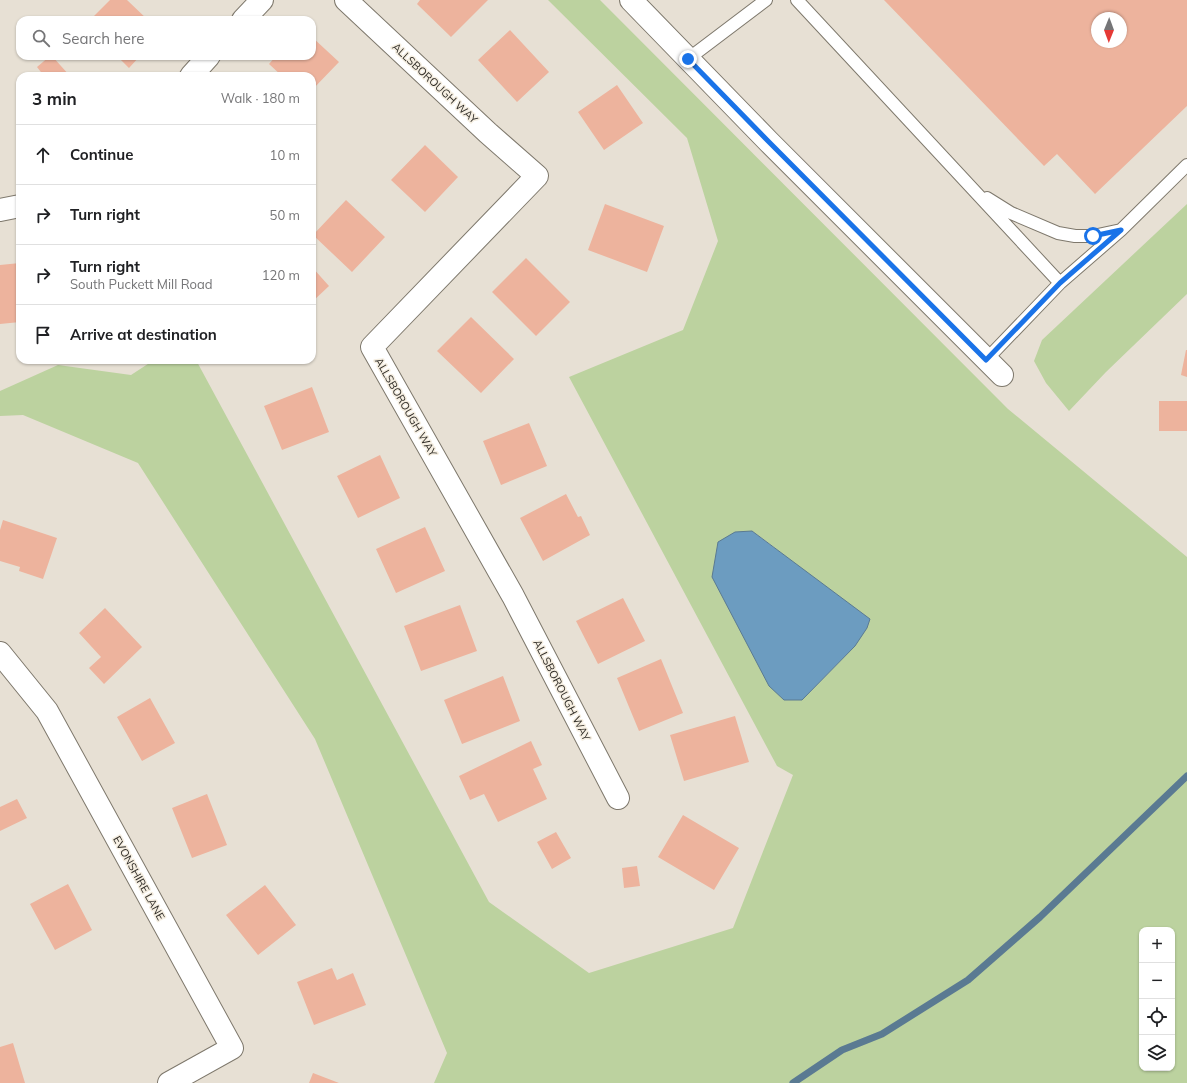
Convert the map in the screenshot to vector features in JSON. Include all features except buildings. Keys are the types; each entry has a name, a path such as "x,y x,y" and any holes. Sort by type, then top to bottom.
{"street":[{"path":"247,16 262,0"},
{"name":"ALLSBOROUGH WAY","path":"346,0 488,133 537,176 372,347 514,596 618,798"},
{"path":"631,0 774,147 1002,375"},
{"path":"194,72 205,60"},
{"path":"0,210 16,207"},
{"name":"EVONSHIRE LANE","path":"0,653 47,711 232,1048 170,1083"}],"lane":[{"path":"688,59 766,0"},
{"path":"797,0 1060,283"},
{"path":"986,360 1060,283 1121,230 1187,165"},
{"path":"967,182 983,196 1011,212 1058,233 1075,236 1093,236 1121,230"}],"green space":[{"path":"548,0 600,0 1008,409 1187,557 1187,1083 434,1083 447,1053 315,739 138,463 23,415 0,416 0,391 58,365 131,375 148,364 198,364 489,902 589,973 733,928 793,775 777,766 569,377 683,330 718,241 687,138","holes":["752,531 774,547 855,646 802,700 784,700"]},
{"path":"1187,204 1187,294 1106,372 1069,411 1046,383 1034,361 1042,340"}],"water":[{"path":"752,531 870,619 867,628 855,646 802,700 784,700 769,686 712,577 718,542 735,532"}],"waterway":[{"path":"793,1083 842,1050 882,1034 968,980 1040,917 1187,776"}],"route":[{"path":"688,59 986,360 1060,283 1121,230 1093,236"}]}
